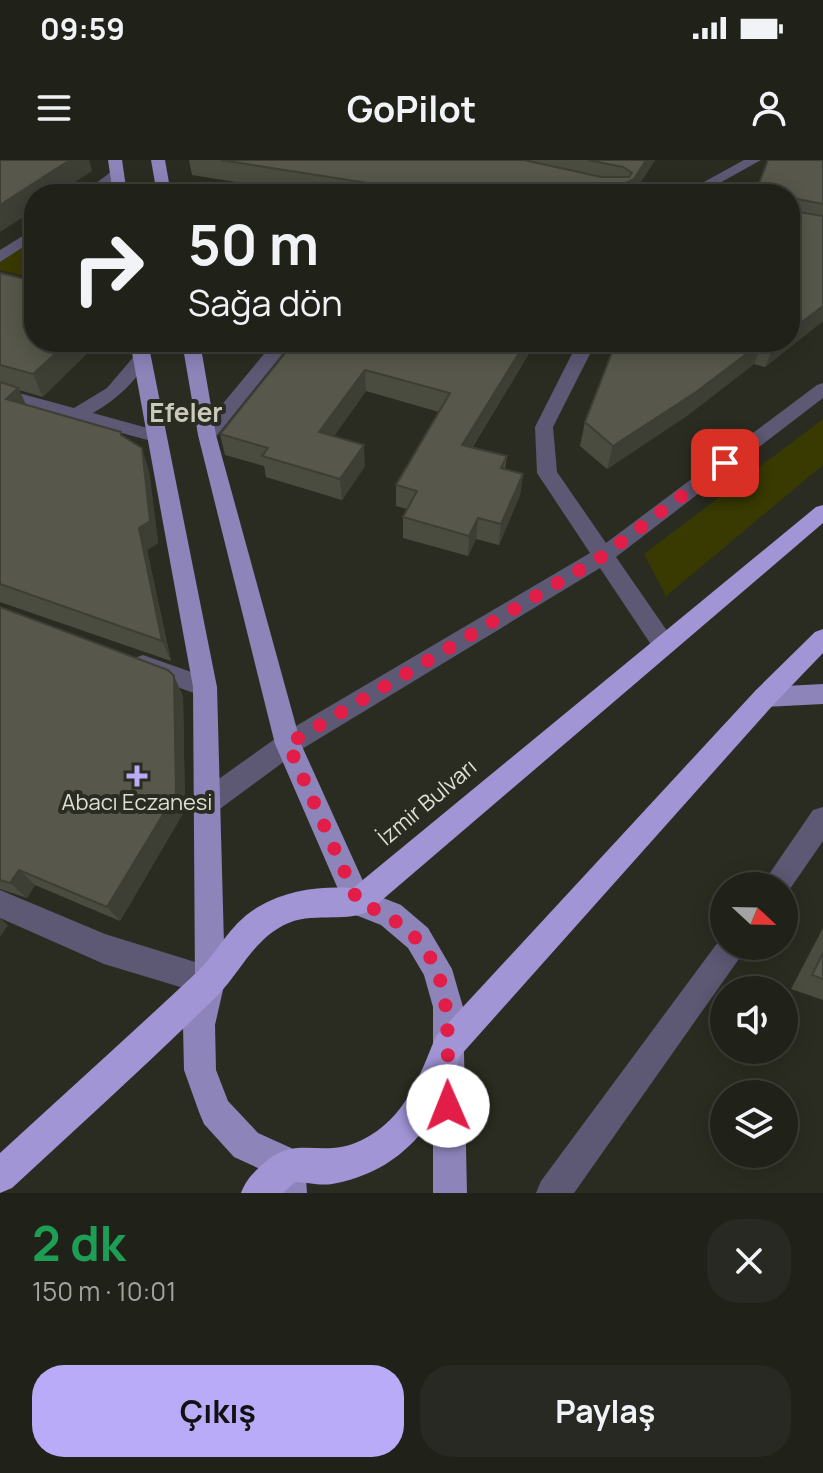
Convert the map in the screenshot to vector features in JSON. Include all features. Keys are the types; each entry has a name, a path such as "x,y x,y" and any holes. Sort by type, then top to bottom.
{"highway":[{"name":"İzmir Bulvarı","path":"358,902 823,512"},
{"path":"258,1193 289,1179 372,1154 408,1126 433,1090 447,1047 765,697 823,638"},
{"path":"0,1176 210,981 231,948 258,922 290,905 324,899 358,902"}],"main road":[{"path":"158,160 163,184"},
{"path":"140,352 205,687 210,981 199,1025 200,1070 216,1112 246,1145 289,1179"},
{"path":"193,352 207,435 288,744 358,902 391,915 418,938 437,969 448,1007 450,1193"},
{"path":"765,697 823,694"}],"street":[{"path":"708,184 754,160"},
{"path":"99,184 116,167"},
{"path":"0,257 24,240"},
{"path":"75,415 108,399 126,382 139,352"},
{"path":"207,435 275,352"},
{"path":"582,352 544,427 547,473 664,645"},
{"path":"208,802 288,744 603,556 823,389"},
{"path":"0,394 155,436"},
{"path":"117,655 205,687"},
{"path":"785,872 823,819"},
{"path":"0,904 104,949 210,981"},
{"path":"553,1193 721,960"}],"shaded area":[{"path":"24,244 24,276 0,270 0,262"},
{"path":"823,419 823,465 666,596 644,554"}],"building":[{"path":"0,160 70,160 33,184 24,184 24,190 0,205"},
{"path":"221,160 524,160 601,177 629,177 632,173 623,167 588,160 646,160 634,179 624,184 374,184"},
{"path":"768,160 823,160 823,204 800,200 800,184 759,184"},
{"path":"800,212 823,216 823,306 800,323"},
{"path":"0,273 24,279 24,352 57,352 33,374 0,365"},
{"path":"286,352 520,352 462,445 507,456 501,468 523,474 501,524 478,518 469,536 403,517 417,491 396,485 450,393 365,370 319,432 364,445 340,479 262,456 268,448 220,434"},
{"path":"612,352 749,352 696,392 613,446 585,422"},
{"path":"0,382 18,388 6,399 121,432 142,448 150,521 139,528 162,641 0,584"},
{"path":"0,607 168,670 174,676 176,793 107,907 19,870 10,883 0,880"},
{"path":"823,953 823,979 812,975"}],"place":[{"name":"Abacı Eczanesi","path":"137,776"}],"district":[{"name":"Efeler","path":"186,413"}],"route":[{"path":"448,1106 448,1007 437,969 418,938 391,915 358,902 288,744 603,556 725,463"}]}
